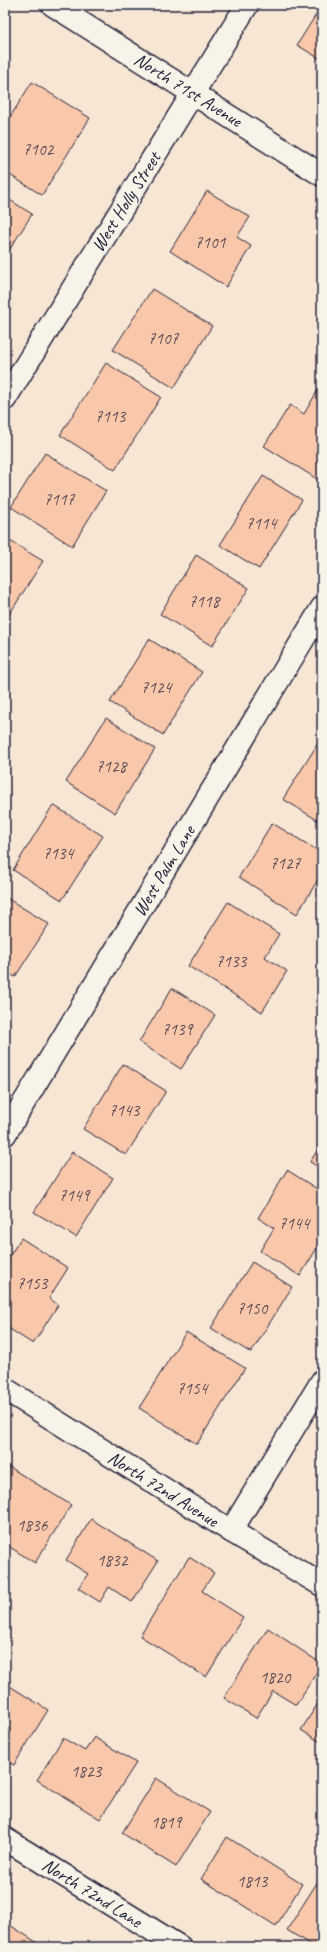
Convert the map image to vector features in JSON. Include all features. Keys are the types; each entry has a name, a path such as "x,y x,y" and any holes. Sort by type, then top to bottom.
{"street":[{"name":"North 71st Avenue","path":"53,5 322,175"},
{"name":"West Holly Street","path":"5,399 247,5"},
{"name":"West Palm Lane","path":"5,1134 322,608"},
{"path":"231,1531 322,1381"},
{"name":"North 72nd Avenue","path":"5,1390 231,1531 322,1585"},
{"name":"North 72nd Lane","path":"5,1839 180,1947"}],"building":[{"path":"322,5 322,60 297,45"},
{"path":"32,82 90,118 42,195 5,172 5,125"},
{"path":"207,191 250,217 237,237 251,246 226,287 170,251"},
{"path":"5,197 32,214 5,257"},
{"path":"152,289 212,326 174,388 113,350"},
{"path":"322,352 322,361 318,359"},
{"path":"106,363 161,397 115,470 60,435"},
{"path":"318,390 322,392 322,470 317,479 264,446 290,405 304,414"},
{"path":"45,453 106,491 72,546 11,507"},
{"path":"263,476 302,500 259,569 220,545"},
{"path":"5,538 43,561 5,621"},
{"path":"196,555 249,588 212,646 160,614"},
{"path":"149,639 202,672 163,735 110,702"},
{"path":"106,718 155,749 115,813 66,782"},
{"path":"322,737 322,823 283,799"},
{"path":"53,805 103,836 62,900 13,870"},
{"path":"272,823 322,853 322,873 297,914 239,877"},
{"path":"5,897 49,924 15,977 5,971"},
{"path":"228,902 279,934 265,957 287,971 262,1012 188,966"},
{"path":"172,988 215,1015 181,1069 139,1042"},
{"path":"123,1064 166,1091 126,1155 83,1129"},
{"path":"322,1143 322,1169 310,1162"},
{"path":"72,1152 113,1178 76,1237 34,1212"},
{"path":"287,1170 322,1192 322,1240 300,1276 260,1251 274,1228 258,1218"},
{"path":"21,1238 68,1268 49,1298 58,1305 33,1344 5,1326 5,1263"},
{"path":"252,1262 292,1287 251,1353 211,1328"},
{"path":"186,1332 245,1368 197,1444 139,1408"},
{"path":"6,1465 71,1505 35,1563 5,1544"},
{"path":"322,1506 322,1521 315,1517"},
{"path":"91,1519 158,1561 132,1602 109,1587 100,1602 78,1588 88,1574 66,1560"},
{"path":"189,1557 214,1573 202,1591 243,1617 206,1677 140,1636"},
{"path":"268,1628 322,1664 296,1705 273,1691 256,1718 224,1698"},
{"path":"5,1683 48,1710 14,1765 5,1760"},
{"path":"322,1697 322,1743 301,1730"},
{"path":"94,1737 136,1763 100,1819 37,1780 63,1738 85,1751"},
{"path":"156,1778 210,1812 176,1867 122,1833"},
{"path":"227,1837 302,1884 276,1926 201,1879"},
{"path":"320,1878 322,1879 322,1947 314,1947 287,1930"},
{"path":"5,1922 44,1947 5,1947"}]}
